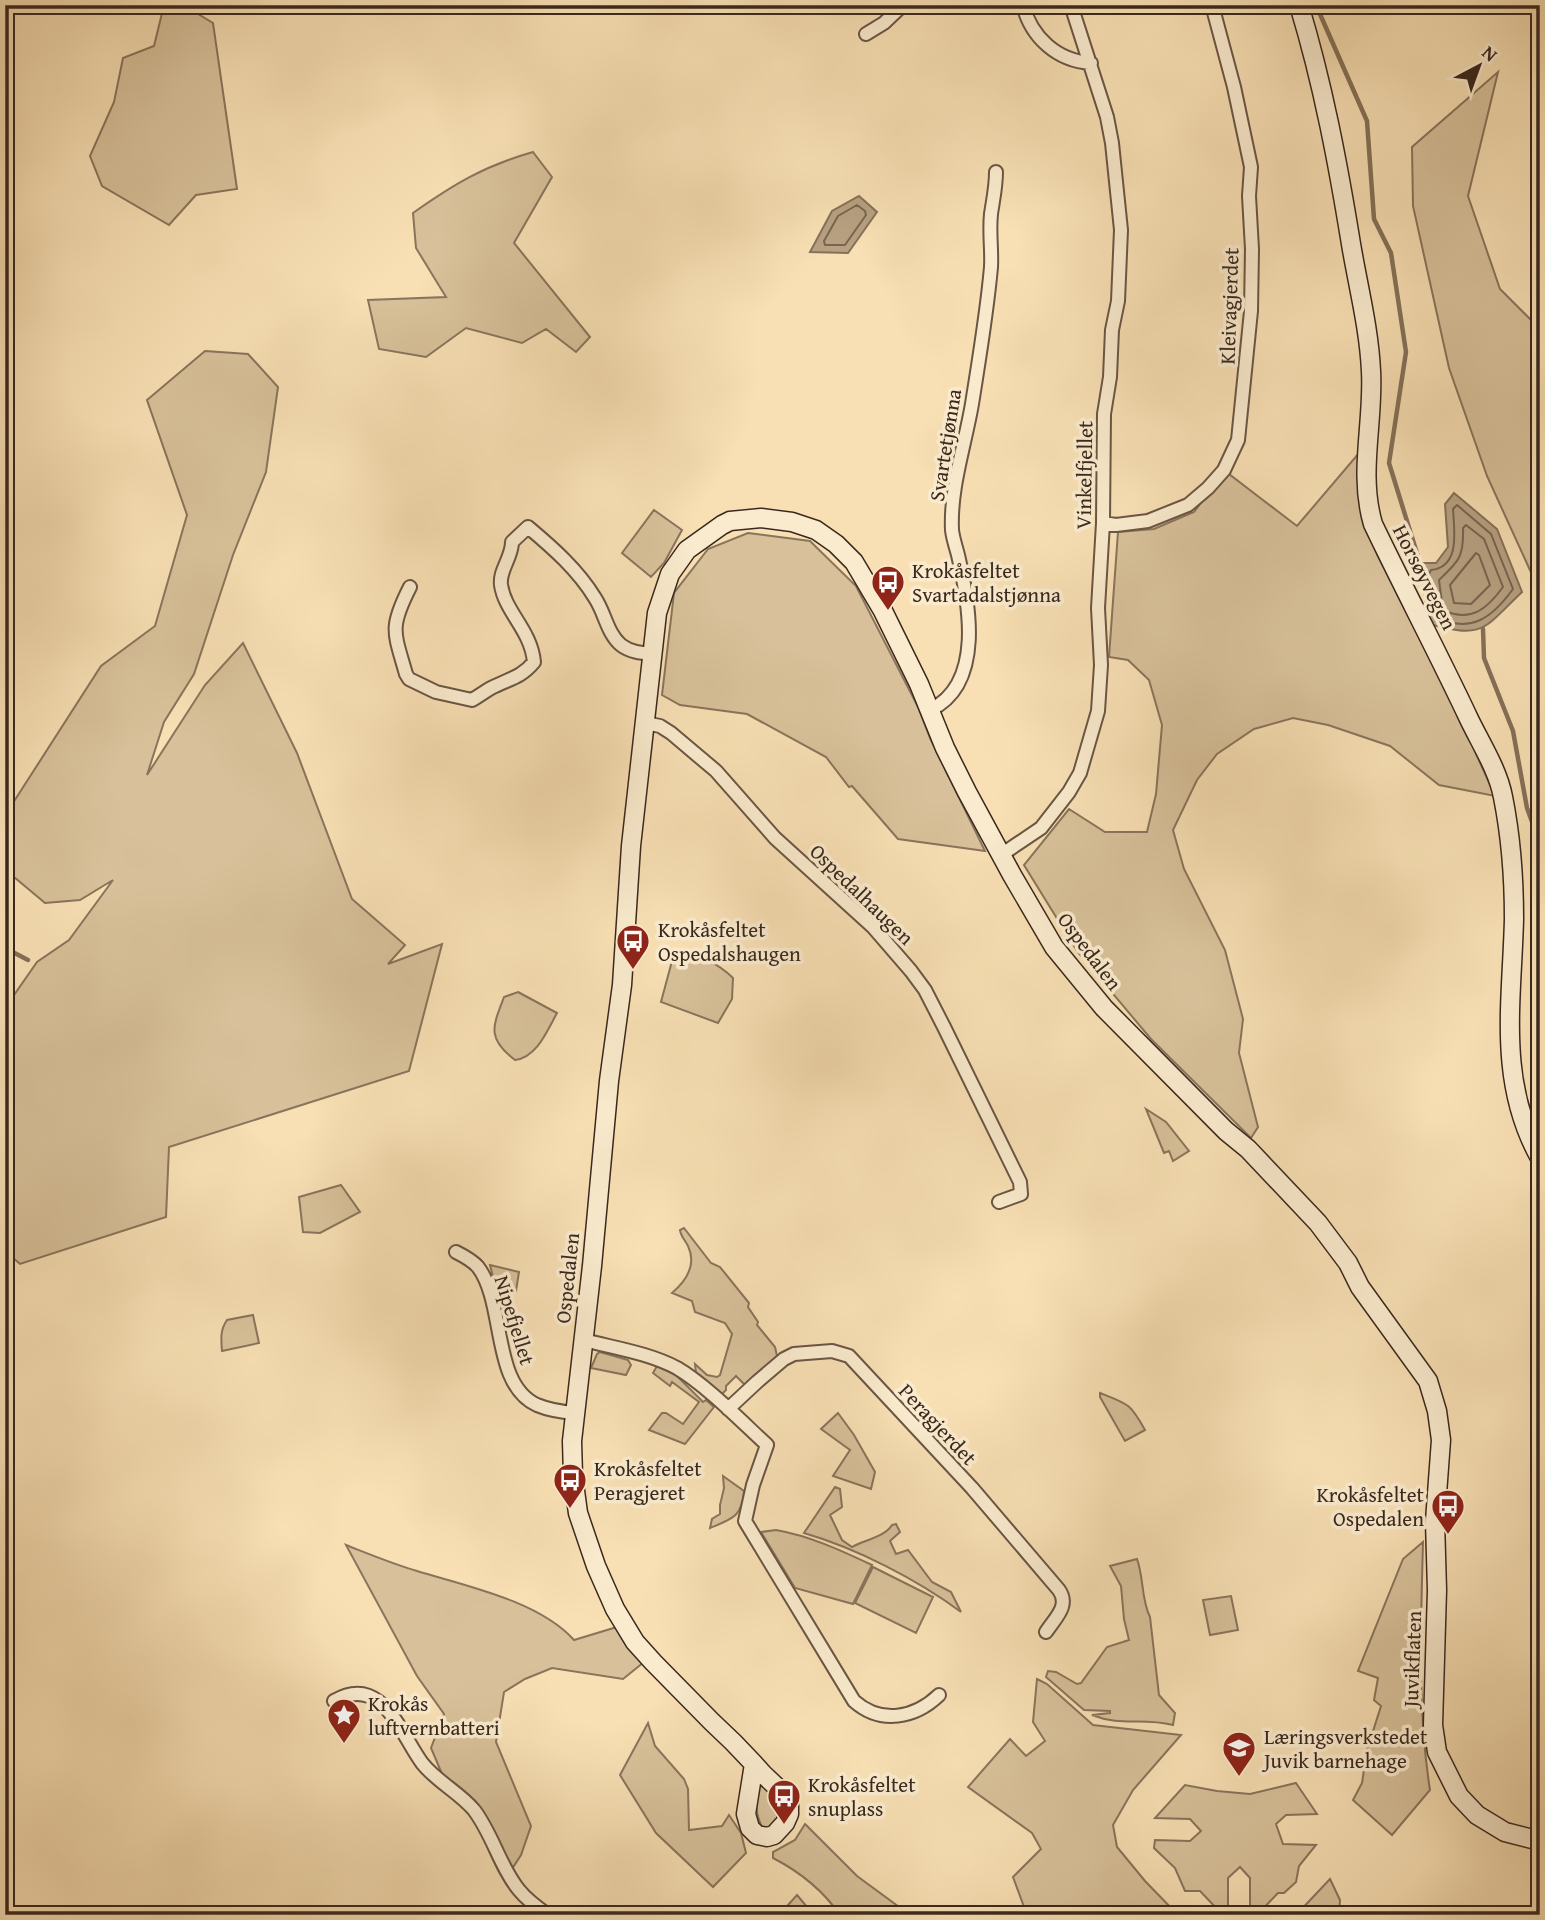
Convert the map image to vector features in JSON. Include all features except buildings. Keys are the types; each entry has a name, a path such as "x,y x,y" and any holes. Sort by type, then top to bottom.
{"street":[{"path":"866,34 884,23 903,5"},
{"path":"1023,5 1028,22 1046,44 1063,56 1091,63"},
{"name":"Vinkelfjellet","path":"1001,855 1036,832 1057,809 1080,773 1098,712 1104,414 1110,377 1112,330 1118,301 1121,230 1107,117 1071,5"},
{"name":"Kleivagjerdet","path":"1103,523 1116,525 1148,521 1188,505 1224,470 1238,440 1251,311 1251,167 1234,87 1212,5"},
{"name":"Horsøyvegen","path":"1299,5 1319,76 1340,176 1370,354 1367,506 1373,524 1450,678 1502,794 1513,874 1509,1027 1511,1066 1517,1101 1527,1134 1540,1158"},
{"name":"Svartetjønna","path":"930,710 943,703 952,693 967,663 967,614 952,527 955,491 988,305 992,261 991,215 996,172"},
{"name":"Ospedalen","path":"754,1763 635,1642 615,1609 596,1566 578,1513 573,1476 575,1413 609,1081 622,985 631,846 661,595 670,574 687,550 713,529 730,522 776,519 816,530 836,544 854,562 883,611 945,748 1001,855 1041,926 1073,973 1104,1008 1226,1131 1248,1149 1318,1223 1348,1262 1360,1287 1428,1381 1440,1432 1435,1521 1437,1590"},
{"path":"410,587 395,619 394,631 406,674 409,679 445,694 472,700 491,688 526,673 534,662 531,643 504,595 501,580 513,550 512,542 528,527 572,567 596,598 611,633 619,643 639,652 652,654"},
{"name":"Ospedalhaugen","path":"645,723 660,726 671,733 716,771 775,838 873,927 911,971 925,990 1020,1182 1021,1194 999,1202"},
{"name":"Nipefjellet","path":"456,1252 474,1263 482,1273 492,1301 506,1362 519,1390 536,1405 575,1413"},
{"path":"584,1340 648,1356 675,1367 728,1409 767,1446 753,1485 745,1521 849,1696 869,1712 904,1716 927,1707 939,1695"},
{"name":"Peragjerdet","path":"728,1409 784,1359 794,1354 832,1351 849,1356 972,1488 1059,1590 1064,1604 1045,1632"},
{"name":"Juvikflaten","path":"1437,1590 1433,1725 1437,1752 1459,1796 1477,1815 1505,1832 1540,1841"},
{"path":"334,1701 359,1693 373,1697 383,1705 401,1728 421,1762 473,1810 519,1891 548,1915"}],"shaded area":[{"path":"164,5 183,5 213,23 237,189 196,195 169,225 102,186 90,156 114,102 123,58 154,46"},
{"path":"1498,72 1468,196 1500,289 1540,329 1540,592 1487,476 1449,368 1413,206 1412,147"},
{"path":"533,152 552,177 514,243 590,337 576,352 546,329 522,343 466,328 426,357 379,349 368,300 446,297 416,248 413,213 470,177 499,163"},
{"path":"205,351 248,354 278,387 266,472 233,555 194,674 164,722 147,775 205,685 243,643 297,753 352,899 405,945 388,964 442,944 409,1071 169,1147 166,1217 20,1264 5,1251 5,1008 37,962 69,940 113,880 80,900 45,903 14,877 11,806 101,666 155,626 187,515 147,400"},
{"path":"1359,453 1364,518 1378,556 1446,687 1495,796 1439,785 1390,746 1328,725 1293,718 1254,729 1217,754 1197,780 1173,830 1184,869 1225,950 1243,1019 1239,1053 1258,1127 1251,1138 1151,1039 1077,951 1024,865 1069,809 1105,832 1147,832 1156,794 1162,725 1149,680 1128,660 1109,657 1118,532 1154,529 1194,512 1225,471 1297,526"},
{"path":"654,510 682,530 664,563 651,577 622,553"},
{"path":"748,533 810,541 856,586 918,707 930,738 985,851 898,839 852,786 849,787 826,757 747,714 680,705 662,695 674,593 708,549"},
{"path":"675,950 706,959 733,978 732,999 718,1023 661,1002"},
{"path":"518,992 557,1013 535,1049 523,1058 515,1060 500,1045 494,1031 504,997"},
{"path":"1146,1109 1166,1122 1189,1151 1173,1161 1169,1151 1164,1153"},
{"path":"341,1185 360,1212 320,1233 303,1232 299,1197"},
{"path":"684,1228 711,1263 720,1267 749,1303 748,1307 758,1322 757,1325 775,1347 777,1356 745,1385 736,1376 722,1394 696,1373 695,1364 707,1375 720,1375 732,1334 725,1323 695,1312 692,1301 672,1293 686,1278 691,1266 688,1246 680,1230"},
{"path":"490,1265 519,1272 516,1291 499,1301"},
{"path":"253,1315 259,1343 222,1351 222,1331 227,1320"},
{"path":"600,1352 628,1360 631,1365 626,1375 591,1368"},
{"path":"657,1366 676,1375 703,1402 706,1400 714,1407 685,1444 649,1430 662,1413 683,1424 699,1402 672,1382 670,1386 653,1373"},
{"path":"1100,1393 1127,1406 1136,1414 1145,1430 1125,1441"},
{"path":"838,1413 875,1472 871,1489 833,1476 850,1450 821,1429"},
{"path":"723,1476 744,1491 743,1500 734,1516 710,1528 712,1519 720,1514"},
{"path":"835,1487 840,1489 842,1507 830,1515 842,1540 852,1547 896,1524 900,1532 890,1541 896,1554 908,1550 932,1582 951,1592 961,1612 926,1588 886,1566 804,1533"},
{"path":"776,1530 813,1540 872,1565 853,1604 795,1588 761,1532"},
{"path":"1423,1542 1422,1697 1430,1790 1392,1835 1353,1800 1362,1783 1367,1750 1381,1706 1374,1700 1378,1678 1358,1671 1403,1559"},
{"path":"346,1545 399,1565 501,1596 542,1615 574,1640 617,1627 644,1662 623,1679 552,1668 525,1679 504,1692 496,1742 531,1826 521,1855 510,1872 481,1812 445,1781 431,1748 444,1714 417,1676"},
{"path":"1137,1559 1150,1617 1159,1695 1175,1713 1173,1725 1103,1719 1092,1715 1110,1711 1084,1710 1046,1677 1048,1671 1056,1672 1077,1684 1081,1683 1107,1647 1129,1640 1121,1586 1110,1566"},
{"path":"873,1567 933,1597 916,1633 855,1603"},
{"path":"1231,1596 1238,1630 1210,1635 1203,1600"},
{"path":"1037,1679 1047,1684 1093,1725 1181,1735 1133,1790 1113,1825 1117,1847 1178,1915 1027,1915 1013,1877 1041,1849 1032,1833 968,1787 1010,1739 1026,1756 1045,1741 1033,1722"},
{"path":"648,1723 655,1746 684,1779 688,1789 689,1830 722,1826 729,1815 741,1833 746,1853 713,1887 656,1833 620,1775"},
{"path":"759,1779 783,1808 775,1827 763,1829 760,1823 756,1805"},
{"path":"1296,1783 1317,1814 1286,1815 1276,1824 1283,1844 1316,1845 1299,1866 1296,1882 1284,1893 1278,1893 1258,1914 1250,1913 1250,1878 1240,1867 1228,1878 1228,1913 1220,1912 1200,1891 1185,1891 1175,1868 1154,1848 1155,1840 1190,1841 1201,1831 1190,1819 1155,1818 1185,1785 1250,1794"},
{"path":"805,1824 857,1876 910,1915 840,1915 810,1882 773,1858 773,1852 795,1840"},
{"path":"1330,1879 1340,1900 1339,1915 1296,1915"},
{"path":"797,1895 813,1914 779,1915"}],"water":[{"path":"859,196 877,212 848,253 810,252 832,211"},
{"path":"1454,493 1497,529 1522,592 1490,622 1473,630 1462,631 1429,624 1420,563 1436,563 1448,547 1445,504"}],"waterway":[{"path":"1316,5 1367,121 1374,219 1391,253 1406,352 1389,463 1420,563"},
{"path":"1483,629 1484,658 1513,731 1527,808 1540,844"},
{"path":"5,948 28,960"}],"place":[{"name":"Krokåsfeltet Svartadalstjønna","path":"888,612"},
{"name":"Krokåsfeltet Ospedalshaugen","path":"633,971"},
{"name":"Krokåsfeltet Peragjeret","path":"570,1510"},
{"name":"Krokåsfeltet Ospedalen","path":"1448,1536"},
{"name":"Krokås luftvernbatteri","path":"344,1745"},
{"name":"Læringsverkstedet Juvik barnehage","path":"1239,1778"},
{"name":"Krokåsfeltet snuplass","path":"784,1826"}]}
